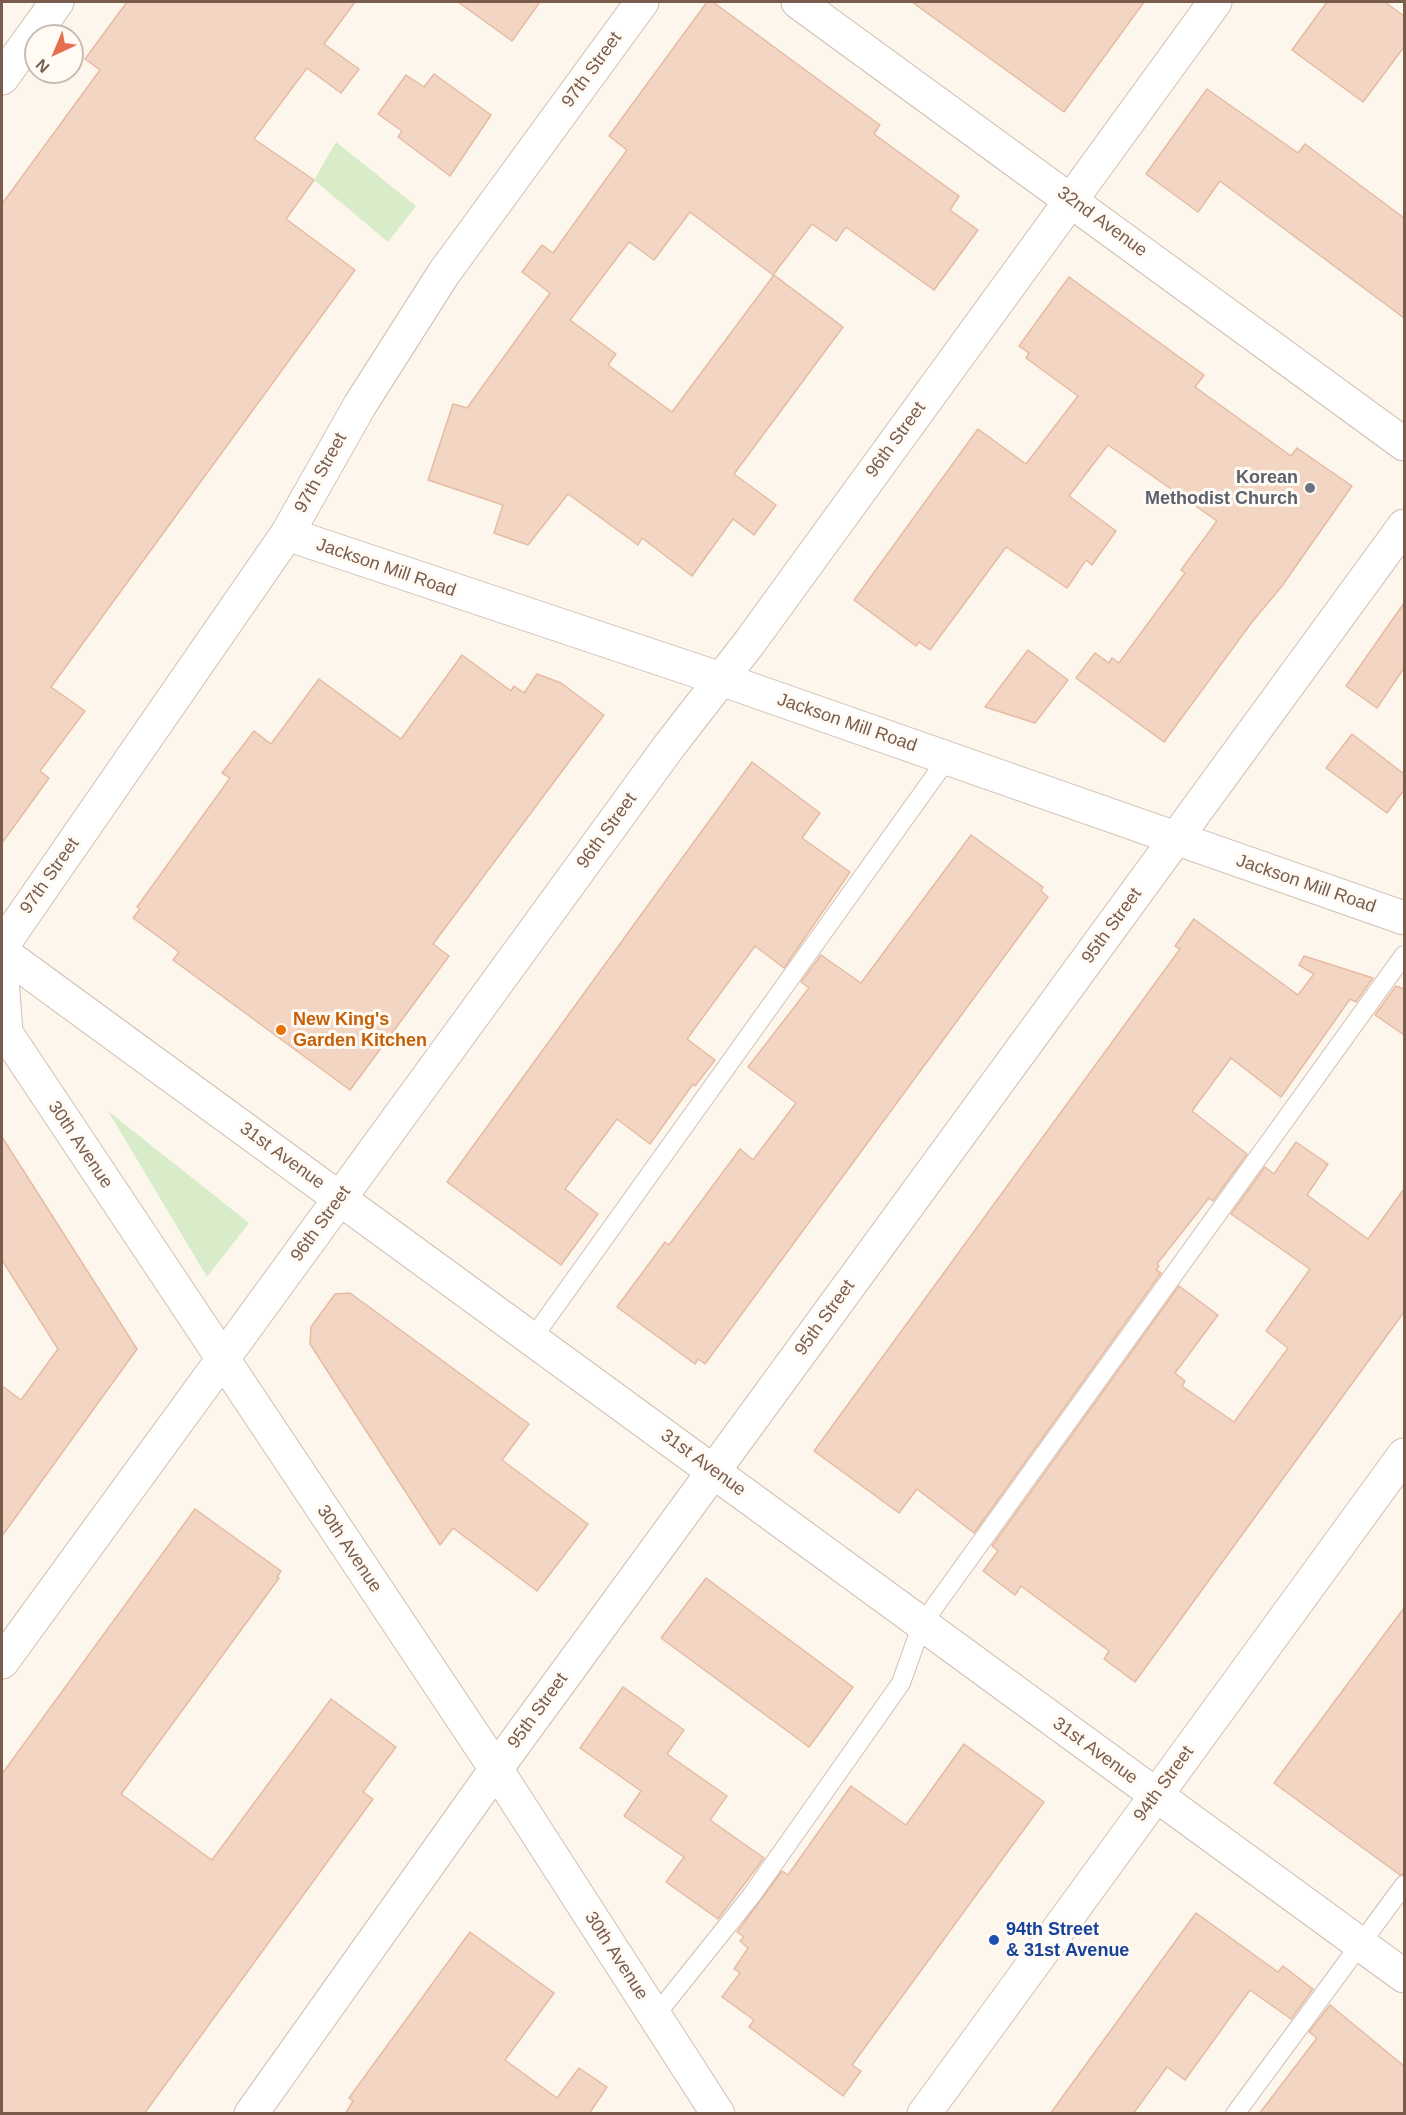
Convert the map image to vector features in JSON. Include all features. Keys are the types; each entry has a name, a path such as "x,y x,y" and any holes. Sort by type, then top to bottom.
{"street":[{"path":"2,78 57,2"},
{"name":"97th Street","path":"2,946 287,534 360,405 444,273 642,2"},
{"name":"32nd Avenue","path":"798,2 1404,444"},
{"name":"96th Street","path":"2,1662 1215,2"},
{"name":"95th Street","path":"251,2114 496,1769 1404,526"},
{"name":"Jackson Mill Road","path":"287,534 721,679 1404,918"},
{"name":"31st Avenue","path":"2,952 1404,1976"},
{"name":"30th Avenue","path":"2,979 6,1033 496,1769 718,2114"},
{"name":"94th Street","path":"924,2114 1404,1455"}],"lane":[{"path":"532,1339 948,759"},
{"path":"655,2016 751,1896 901,1683 922,1624 1404,955"},
{"path":"1235,2114 1404,1885"}],"green space":[{"path":"336,142 416,206 388,242 314,180"},
{"path":"108,1111 249,1223 207,1277"}],"building":[{"path":"127,2 355,2 324,44 359,69 341,93 307,68 254,139 314,180 286,219 355,270 51,687 85,711 40,771 49,778 2,843 2,204 100,70 85,59"},
{"path":"458,2 540,2 512,41"},
{"path":"707,2 713,2 880,125 874,134 959,196 950,210 978,230 934,290 846,227 836,241 812,224 773,275 690,212 654,260 629,242 570,320 616,354 608,365 672,412 774,275 843,327 734,474 776,505 754,535 733,519 692,576 642,538 638,545 568,494 528,545 494,533 503,505 428,480 453,404 467,408 550,293 522,272 542,245 553,253 627,150 609,136"},
{"path":"912,2 1144,2 1064,112"},
{"path":"1327,2 1385,2 1404,16 1404,47 1363,102 1292,50"},
{"path":"434,74 491,115 450,176 398,137 402,131 378,114 406,75 424,87"},
{"path":"1207,89 1298,153 1305,144 1404,218 1404,318 1220,181 1198,212 1146,174"},
{"path":"1069,277 1204,375 1195,387 1291,456 1297,448 1352,486 1282,586 1252,622 1164,742 1076,678 1095,653 1109,663 1112,658 1119,663 1185,573 1181,570 1217,521 1108,445 1069,496 1116,531 1092,565 1086,560 1067,588 1006,547 930,650 919,642 916,646 854,600 978,429 1026,464 1078,396 1026,358 1029,353 1019,346"},
{"path":"1404,603 1404,668 1377,708 1346,686"},
{"path":"1028,650 1068,680 1035,723 985,707"},
{"path":"462,655 511,691 514,686 524,693 537,674 561,683 604,715 433,944 449,956 350,1090 173,960 179,952 133,918 140,909 137,907 230,778 222,773 254,731 271,744 319,679 401,739"},
{"path":"1352,734 1404,774 1404,790 1387,813 1326,768"},
{"path":"752,762 820,813 802,838 850,872 784,968 755,946 687,1039 715,1060 695,1086 693,1084 650,1144 617,1119 565,1189 598,1214 561,1265 447,1182"},
{"path":"971,835 1043,887 1041,891 1048,897 705,1364 698,1359 695,1364 617,1307 665,1242 669,1245 740,1149 753,1160 796,1103 748,1067 809,988 801,982 821,955 861,983"},
{"path":"1194,919 1298,995 1314,974 1299,965 1304,956 1373,978 1356,1002 1350,999 1281,1097 1231,1058 1192,1111 1247,1154 1213,1201 1209,1198 1157,1264 1159,1266 1156,1270 1161,1273 974,1533 917,1489 899,1513 814,1451 1180,949 1175,946"},
{"path":"1396,986 1404,989 1404,1035 1375,1015"},
{"path":"2,1137 137,1349 2,1536 2,1386 21,1400 58,1349 2,1260"},
{"path":"1296,1142 1328,1164 1307,1195 1368,1239 1404,1189 1404,1312 1135,1682 1104,1659 1109,1651 1021,1586 1015,1595 983,1571 998,1551 992,1546 1179,1286 1218,1315 1175,1373 1185,1381 1182,1386 1234,1422 1288,1348 1266,1331 1310,1269 1231,1214 1265,1167 1274,1174"},
{"path":"350,1293 529,1424 502,1460 588,1524 537,1591 453,1528 440,1545 310,1344 311,1327 335,1294"},
{"path":"195,1509 281,1571 277,1577 279,1578 121,1794 212,1860 331,1699 396,1747 363,1792 373,1799 144,2114 2,2114 2,1774"},
{"path":"706,1578 853,1687 809,1747 661,1638"},
{"path":"1404,1608 1404,1874 1400,1875 1274,1783"},
{"path":"623,1687 684,1730 667,1754 727,1796 710,1820 764,1858 718,1919 666,1882 684,1857 624,1816 641,1791 580,1748"},
{"path":"964,1744 1044,1802 852,2065 861,2071 843,2096 749,2027 754,2020 722,1997 740,1973 734,1969 748,1948 740,1941 744,1937 737,1932 782,1871 788,1875 851,1786 906,1825"},
{"path":"1196,1913 1278,1972 1283,1966 1313,1989 1291,2019 1250,1990 1185,2080 1167,2067 1133,2114 1050,2114"},
{"path":"470,1932 554,1993 505,2060 557,2098 579,2068 607,2087 589,2114 345,2114 353,2101 349,2098"},
{"path":"1330,2005 1404,2066 1404,2114 1259,2114 1317,2038 1309,2032"}],"place":[{"name":"Korean Methodist Church","path":"1310,488"},
{"name":"New King's Garden Kitchen","path":"281,1030"},
{"name":"94th Street & 31st Avenue","path":"994,1940"}]}
